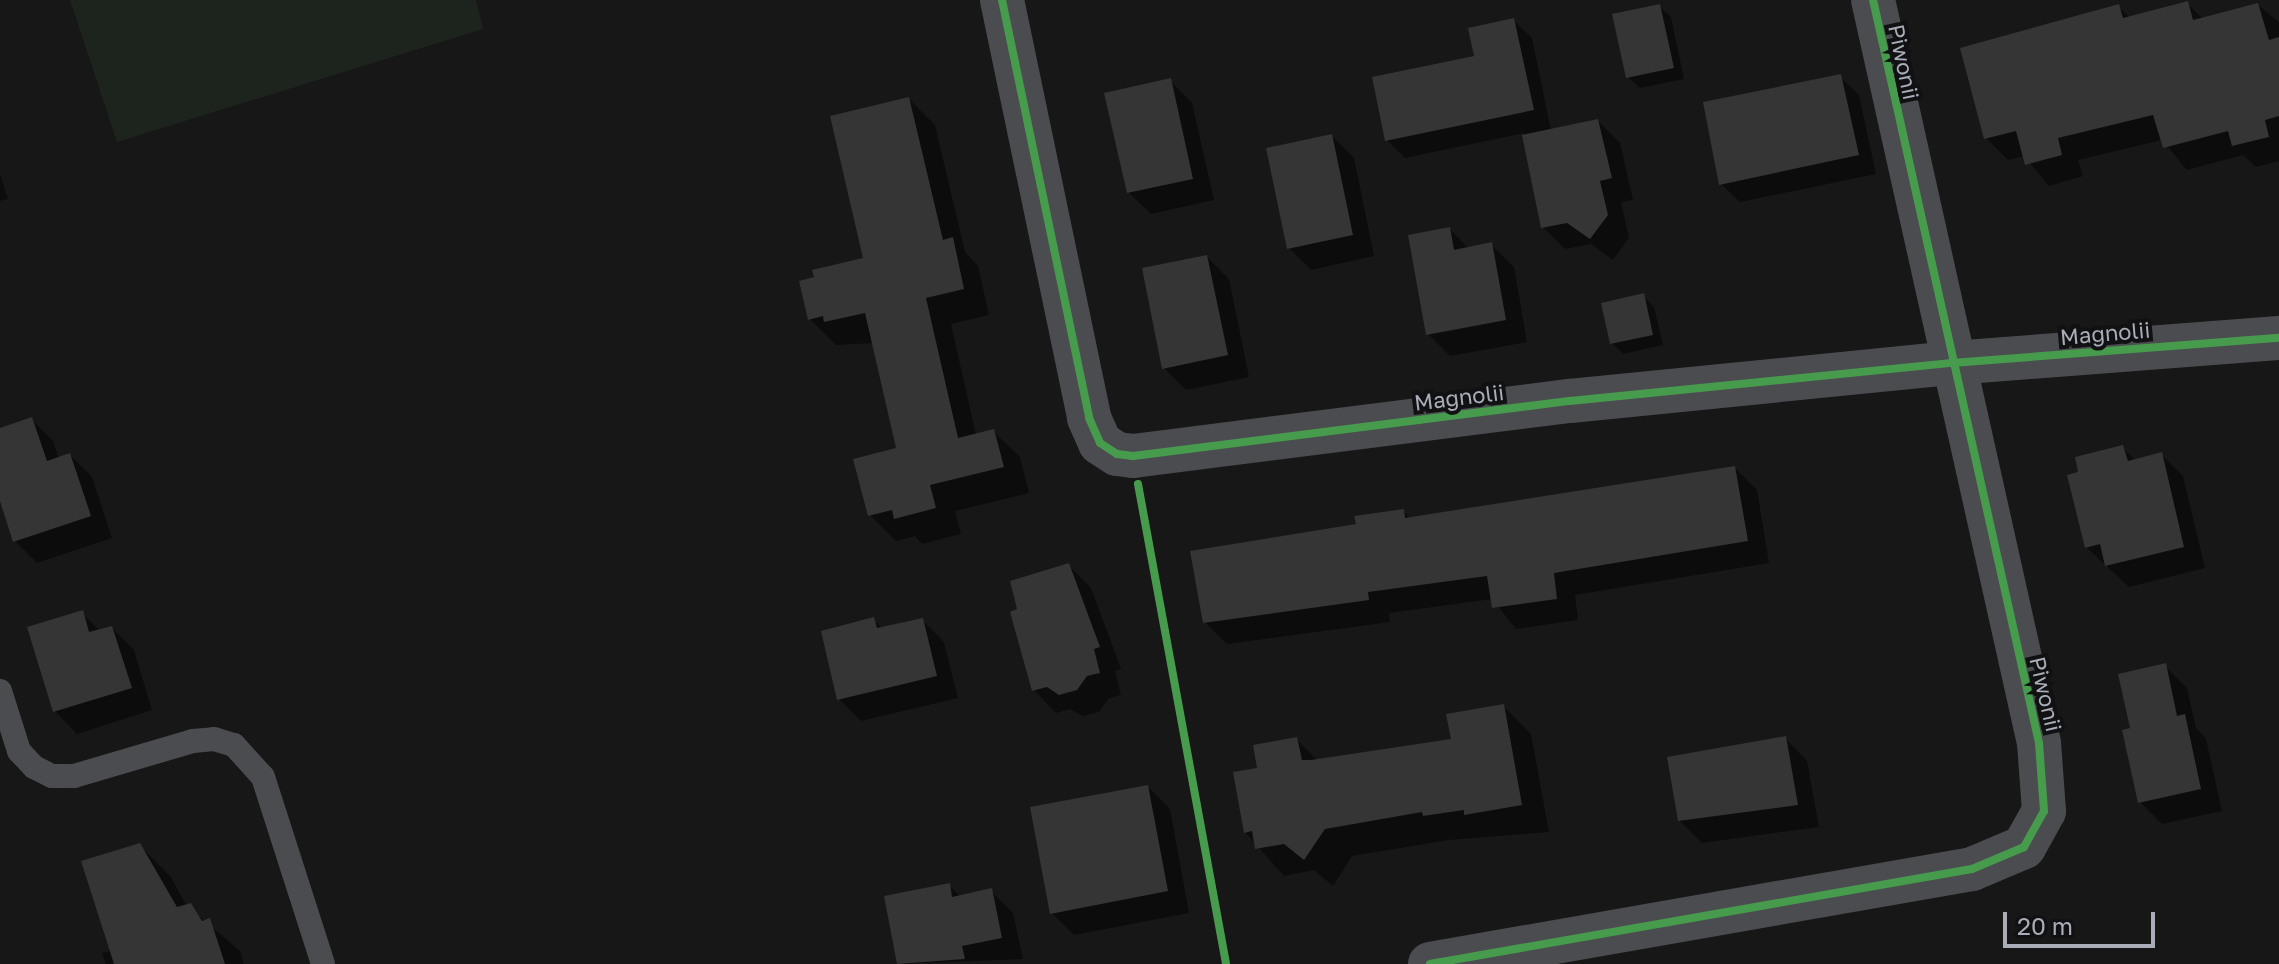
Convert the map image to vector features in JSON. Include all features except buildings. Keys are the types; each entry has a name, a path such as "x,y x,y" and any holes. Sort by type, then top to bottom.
{"street":[{"name":"Magnolii","path":"1002,0 1089,418 1100,443 1117,454 1133,456 1570,401 1952,363 2279,338"},
{"name":"Piwonii","path":"1430,964 1972,869 2024,847 2044,811 2039,743 1873,0"}],"lane":[{"path":"0,691 19,751 34,767 52,776 74,776 193,741 214,739 234,745 263,777 323,964"}],"shaded area":[{"path":"70,0 476,0 483,29 117,142"}],"cycle path":[{"path":"1002,0 1089,418 1100,443 1117,454 1133,456 1570,401 1952,363 2279,338"},
{"path":"1430,964 1972,869 2024,847 2044,811 2039,743 1873,0"},
{"path":"1138,484 1226,964"}]}
